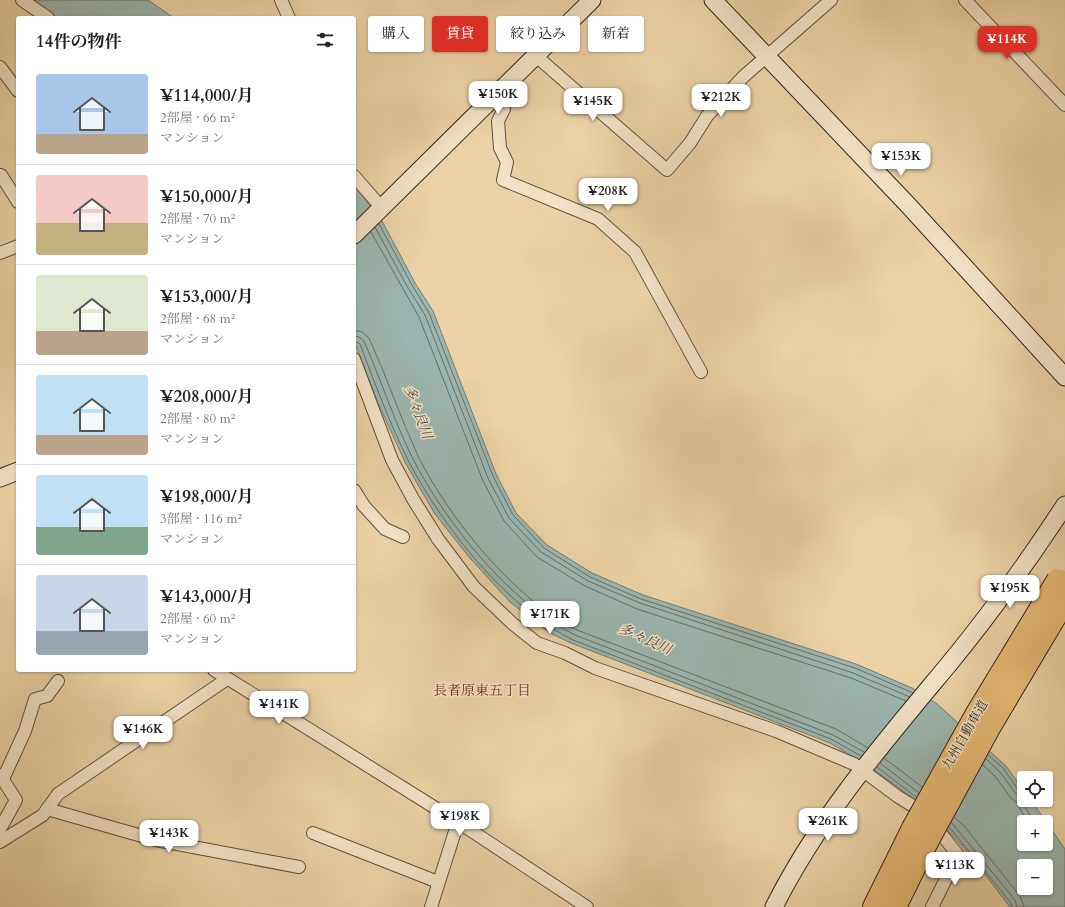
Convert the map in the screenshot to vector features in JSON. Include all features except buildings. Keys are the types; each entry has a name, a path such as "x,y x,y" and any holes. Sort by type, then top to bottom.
{"highway":[{"name":"九州自動車道","path":"895,907 920,835 976,715 1061,574"},
{"name":"九州自動車道","path":"874,907 990,726 1065,600"}],"street":[{"path":"22,0 45,16"},
{"path":"281,0 288,16"},
{"path":"356,233 592,0"},
{"path":"713,0 908,205 1065,377"},
{"path":"536,56 667,170 690,143 707,116 720,100 743,77 831,0"},
{"path":"965,0 1065,105"},
{"path":"0,67 16,88"},
{"path":"495,97 504,109 498,121 500,148 507,162 504,180 598,219 635,252 701,372"},
{"path":"1,176 16,199"},
{"path":"356,178 381,207"},
{"path":"0,253 16,247"},
{"path":"356,364 392,460 413,499 438,539 474,587 513,624 537,643 565,653 595,668 776,731 865,767 897,796 913,806 942,834 958,855 932,907"},
{"path":"0,478 16,472"},
{"path":"356,493 364,506 385,529 403,537"},
{"path":"774,907 808,845 865,767 1015,579 1065,505"},
{"path":"1015,579 1049,607 1065,616"},
{"path":"217,672 458,822 587,907"},
{"path":"0,842 43,815 58,794 227,679"},
{"path":"0,828 16,800 1,777 25,731 34,699 47,696 58,681"},
{"path":"48,809 156,840 299,867"},
{"path":"431,907 458,822"},
{"path":"313,833 438,882"}],"water":[{"path":"31,0 148,0 171,16 55,16"},
{"name":"多々良川","path":"356,188 382,221 415,283 433,311 496,474 516,513 547,545 592,573 643,595 856,664 912,688 937,704 1006,766 1017,781 1017,807 1036,807 1041,815 1017,815 1017,851 1053,851 1053,832 1065,849 1065,907 1010,907 975,861 939,821 910,796 879,773 830,743 571,643 550,633 510,602 469,557 435,514 406,464 378,403 356,346"}],"district":[{"name":"長者原東五丁目","path":"482,690"}]}
